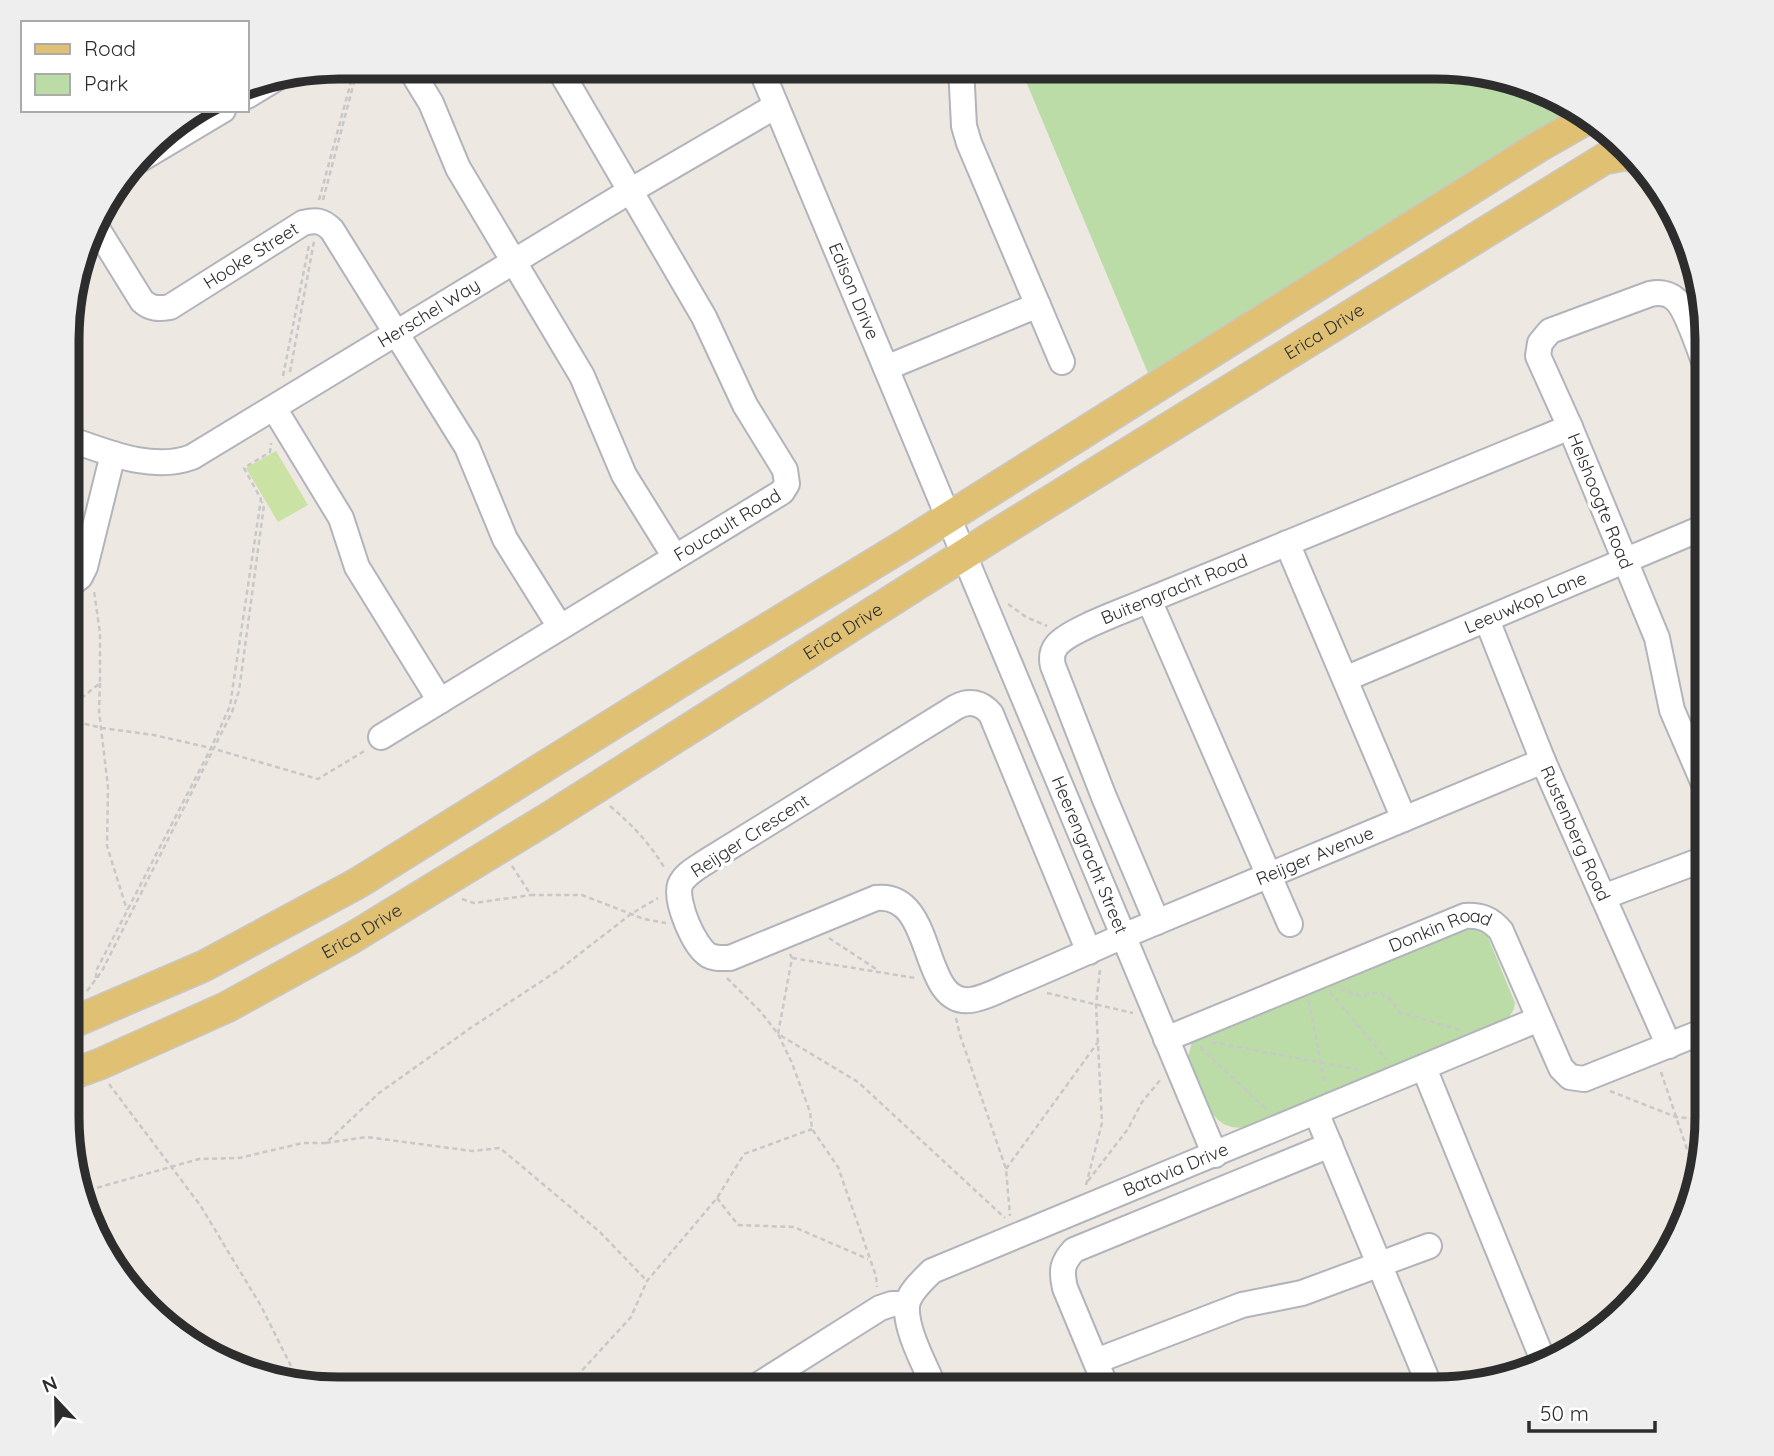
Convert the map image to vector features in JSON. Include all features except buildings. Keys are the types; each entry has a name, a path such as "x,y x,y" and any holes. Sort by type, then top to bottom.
{"main road":[{"path":"79,1020 204,966 358,883 1580,123"},
{"name":"Erica Drive","path":"80,1082 352,938 550,817 964,554 1604,159 1620,156"}],"street":[{"path":"417,79 431,103 458,168 582,376 624,475 676,557"},
{"name":"Foucault Road","path":"381,737 782,492 787,479 785,470 745,405 704,317 565,79"},
{"name":"Edison Drive","path":"765,79 948,517"},
{"path":"962,79 964,126 969,143 1062,362"},
{"name":"Herschel Way","path":"79,442 113,454 151,462 184,460 776,106"},
{"path":"166,144 220,112"},
{"name":"Hooke Street","path":"101,235 142,301 150,308 159,309 170,307 303,223 317,220 324,222 332,230 397,332"},
{"name":"Helshoogte Road","path":"1695,341 1682,309 1674,299 1667,295 1650,294 1549,331 1540,343 1538,356 1657,638 1672,710 1695,763"},
{"path":"886,368 1038,304"},
{"path":"397,332 467,447 505,539 560,627"},
{"path":"274,408 341,518 357,567 440,701"},
{"name":"Buitengracht Road","path":"1070,636 1149,600 1570,427"},
{"path":"79,569 113,454"},
{"name":"Heerengracht Street","path":"948,517 1214,1154"},
{"name":"Leeuwkop Lane","path":"1345,679 1695,531"},
{"path":"1287,543 1404,819"},
{"path":"1149,600 1290,924"},
{"name":"Rustenberg Road","path":"1487,620 1603,897 1662,1049"},
{"path":"1070,636 1058,643 1053,651 1053,666 1157,922"},
{"name":"Reijger Crescent","path":"717,958 706,954 696,943 679,896 680,884 691,872 944,714 961,704 974,702 991,713 1093,950"},
{"name":"Reijger Avenue","path":"1093,950 1544,761"},
{"path":"1603,897 1695,862"},
{"path":"717,958 787,947 816,923 884,897 899,901 911,912 945,986 964,1000 977,998 1029,978 1093,950"},
{"name":"Donkin Road","path":"1166,1039 1192,1036 1465,916 1480,916 1494,923 1501,931 1561,1068 1567,1076 1579,1080"},
{"name":"Batavia Drive","path":"907,1304 916,1287 932,1271 1324,1109 1383,1078 1424,1068 1539,1019"},
{"path":"1579,1080 1695,1035"},
{"path":"1424,1068 1541,1354"},
{"path":"1324,1109 1330,1145 1426,1377"},
{"name":"Batavia Drive","path":"1096,1361 1065,1288 1062,1272 1064,1261 1074,1250 1330,1145"},
{"path":"1102,1377 1096,1361 1242,1304 1302,1293 1429,1246"},
{"path":"771,1377 880,1308 892,1304 907,1304 910,1327 930,1377"}],"path":[{"path":"319,207 353,79"},
{"path":"289,377 316,232"},
{"path":"283,378 310,242"},
{"path":"213,749 127,910 96,971 96,978 102,971 232,712 239,691 264,505 244,468 270,452 271,440"},
{"path":"79,578 92,575 100,634 99,712 108,787 107,846 127,910"},
{"path":"1004,601 1026,617 1070,636"},
{"path":"79,700 100,683"},
{"path":"79,723 154,735 318,779 365,751 381,737"},
{"path":"326,1143 379,1093 560,969 631,914 680,884 668,874 653,849 632,825 608,803"},
{"path":"510,864 531,895"},
{"path":"457,897 474,903 531,895 582,895 644,919 675,925 686,919"},
{"path":"816,923 820,933 879,971"},
{"path":"787,947 945,986 1006,1169 1011,1223 858,1082 778,1034 787,947"},
{"path":"1086,1184 1102,1123 1096,1005 1101,960 1093,950"},
{"path":"717,958 719,970 760,1011 778,1034 792,1063 810,1112 812,1129 838,1167 876,1276 880,1308"},
{"path":"1029,978 1029,989 1132,1014 1152,1007"},
{"path":"1315,980 1360,996 1380,992 1391,1000 1399,1012 1474,1034 1478,1045"},
{"path":"1315,980 1324,1109"},
{"path":"1192,1036 1383,1078 1391,1066 1315,980"},
{"path":"79,993 82,998"},
{"path":"1192,1036 1276,1118 1280,1127"},
{"path":"1006,1169 1098,1042"},
{"path":"1662,1049 1676,1117 1691,1162"},
{"path":"1069,1215 1086,1184 1128,1129 1142,1102 1164,1075 1178,1068"},
{"path":"1579,1080 1676,1117 1695,1119"},
{"path":"80,1082 200,1205 261,1306 295,1373"},
{"path":"576,1377 631,1317 647,1281 717,1198 744,1154 812,1129"},
{"path":"90,1191 199,1159 239,1158 303,1143 326,1143 366,1137 472,1151 500,1148 600,1232 647,1281"},
{"path":"717,1198 738,1225 794,1227 870,1259"},
{"path":"96,1209 135,1279"}],"green space":[{"path":"1025,79 1453,79 1519,93 1566,114 1148,373"},
{"path":"276,451 308,505 278,522 246,468"},
{"path":"1472,926 1487,935 1515,1003 1508,1019 1246,1127 1233,1127 1222,1123 1214,1115 1201,1093 1188,1057 1192,1041"}]}
